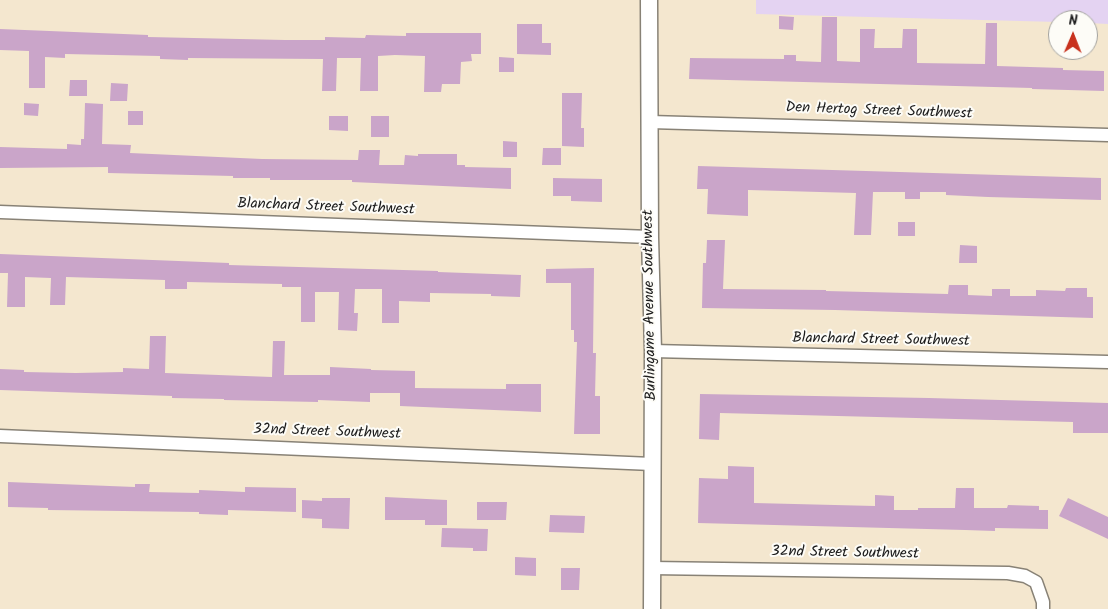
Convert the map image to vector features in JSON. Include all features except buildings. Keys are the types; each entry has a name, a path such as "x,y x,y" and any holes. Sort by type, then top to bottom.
{"street":[{"name":"Burlingame Avenue Southwest","path":"648,0 653,351 652,609"},
{"name":"Den Hertog Street Southwest","path":"650,122 1108,135"},
{"name":"Blanchard Street Southwest","path":"0,212 650,237"},
{"name":"Blanchard Street Southwest","path":"653,351 1108,362"},
{"name":"32nd Street Southwest","path":"0,436 652,464"},
{"name":"32nd Street Southwest","path":"651,568 1008,573 1025,576 1036,582 1043,602 1043,609"}],"shaded area":[{"path":"756,0 1108,0 1108,24 1098,24 1098,10 1048,10 1048,22 756,14"}]}
